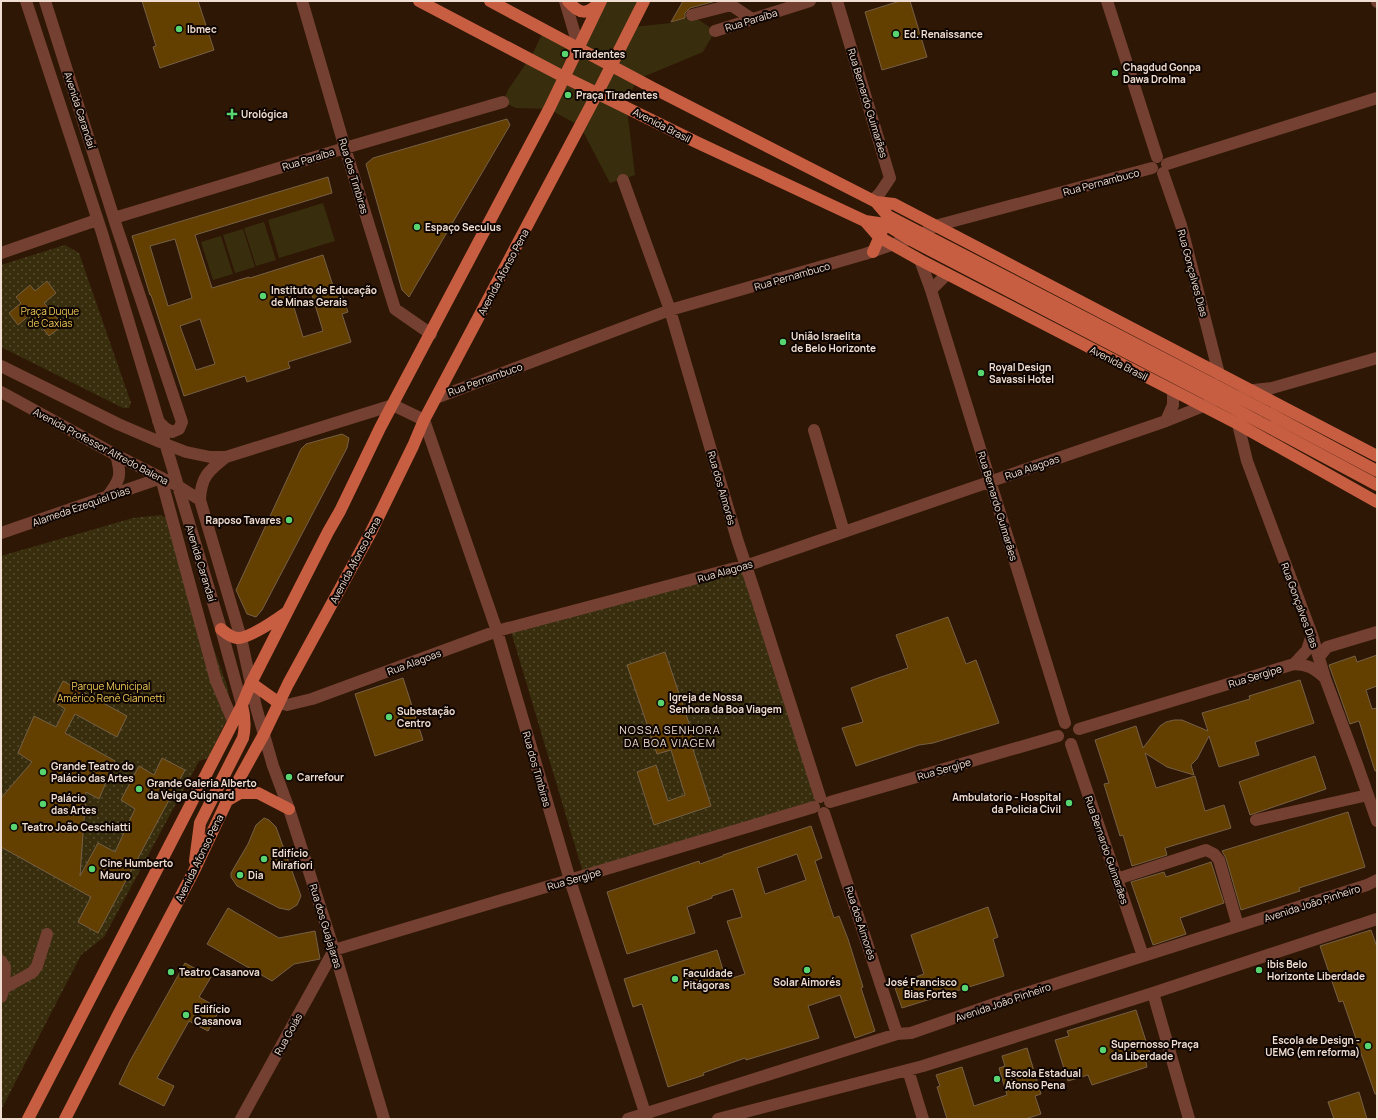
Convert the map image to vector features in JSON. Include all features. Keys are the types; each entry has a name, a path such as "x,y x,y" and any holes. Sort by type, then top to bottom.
{"main road":[{"name":"Avenida Brasil","path":"420,1 564,77 598,92 694,141 865,221 879,237 920,260 1238,424 1377,502"},
{"name":"Avenida Brasil","path":"490,1 653,88 874,201 894,204 1219,374 1246,399 1377,456"},
{"path":"566,1 580,12 584,12 590,10 601,1"},
{"path":"28,1119 242,705 251,683 340,511 380,428 431,334 579,48 601,1"},
{"name":"Avenida Afonso Pena","path":"65,1119 194,871 227,801 264,734 288,684 371,532 424,420 598,92 644,1"},
{"name":"Avenida Brasil","path":"874,201 887,220 909,239 1219,401"},
{"name":"Avenida Brasil","path":"865,221 887,220 922,234 1246,399 1377,471"},
{"path":"873,252 887,220"},
{"path":"1253,418 1377,485"},
{"path":"221,629 230,636 241,638 287,612"},
{"path":"251,683 279,703"},
{"path":"194,871 200,823 244,738 245,718 242,705"},
{"path":"227,801 240,793 258,793 289,809"}],"street":[{"name":"Avenida Carandaí","path":"26,1 102,233 164,444 221,629 242,705"},
{"name":"Avenida Carandaí","path":"45,1 109,203 182,422 179,429 172,432 158,422"},
{"name":"Rua dos Timbiras","path":"302,1 345,148 395,309 431,334"},
{"path":"566,1 579,48"},
{"name":"Rua Paraíba","path":"715,31 810,1"},
{"name":"Rua Bernardo Guimarães","path":"837,1 890,178 874,201"},
{"name":"Rua Gonçalves Dias","path":"1107,1 1181,225 1219,374"},
{"path":"692,15 731,5 752,19"},
{"name":"Rua Pernambuco","path":"436,398 670,310 873,252 922,234 935,226 1160,165 1377,98"},
{"name":"Rua Paraíba","path":"114,218 503,102"},
{"name":"Rua dos Aimorés","path":"623,180 670,310 737,539 897,1034"},
{"path":"109,203 116,211 128,214"},
{"path":"1,253 96,217 114,218"},
{"path":"102,233 114,218"},
{"name":"Rua Bernardo Guimarães","path":"920,260 931,290 1065,723"},
{"path":"931,290 947,274"},
{"name":"Rua Alagoas","path":"279,703 287,705 312,699 497,631 746,565 1166,421 1203,406 1219,401 1246,399 1272,388 1377,358"},
{"path":"1,366 118,424 186,452 210,457 226,457 393,405 424,420"},
{"path":"1166,421 1173,405 1173,391"},
{"name":"Avenida Professor Alfredo Balena","path":"1,392 116,455 178,486 200,500"},
{"path":"1246,399 1253,418"},
{"name":"Rua Gonçalves Dias","path":"1246,399 1238,424 1247,461 1312,635 1325,678 1372,798 1377,821"},
{"name":"Rua dos Timbiras","path":"424,420 497,631 570,880 646,1116"},
{"path":"814,430 844,532"},
{"path":"107,497 118,483 119,468 116,455"},
{"path":"200,500 204,478 209,471 226,457"},
{"path":"161,478 216,681 233,721"},
{"name":"Alameda Ezequiel Dias","path":"1,533 161,478"},
{"name":"Avenida Carandaí","path":"200,500 241,638 264,734"},
{"path":"1319,657 1327,647 1377,632"},
{"name":"Rua Sergipe","path":"1294,664 1307,650 1312,635"},
{"name":"Rua Sergipe","path":"1079,729 1294,664 1305,664 1314,668 1325,678"},
{"path":"1065,723 1073,723 1079,729 1078,739 1070,744 1063,742 1058,736 1059,730 1065,723"},
{"name":"Rua dos Guajajaras","path":"264,734 273,766 289,809 334,950 384,1119"},
{"name":"Rua Sergipe","path":"334,950 1058,736"},
{"name":"Rua Bernardo Guimarães","path":"1070,744 1143,956"},
{"path":"1256,820 1372,798"},
{"path":"1117,879 1206,850 1214,854 1219,860 1238,926"},
{"name":"Avenida João Pinheiro","path":"628,1119 646,1116 897,1034 911,1033 1020,995 1367,886 1377,880"},
{"path":"718,1119 908,1070 1153,993 1377,919"},
{"path":"3,992 33,972 37,966 47,934"},
{"name":"Rua Goiás","path":"241,1119 334,950"},
{"path":"2,967 3,992"},
{"path":"1153,993 1190,1119"},
{"path":"908,1070 923,1119"}],"green space":[{"name":"Praça Tiradentes","path":"603,1 644,1 633,27 671,23 693,16 715,31 703,52 638,79 626,101 635,175 610,183 580,126 549,109 516,108 503,102 508,90 533,53 544,30 579,48"},
{"path":"323,203 335,241 279,258 268,220"},
{"path":"264,222 276,260 256,266 244,228"},
{"path":"243,229 255,267 235,273 223,235"},
{"path":"221,236 233,274 213,280 201,242"},
{"name":"Praça Duque de Caxias","path":"65,245 79,253 131,403 129,408 123,408 1,347 1,265"},
{"name":"Parque Municipal Américo Renê Giannetti","path":"161,515 168,519 227,686 230,699 226,721 208,758 199,761 104,937 81,955 1,1110 1,556 133,518"},
{"path":"736,564 748,578 816,799 815,804 584,876 510,628"}],"building":[{"name":"Ibmec","path":"142,1 198,1 214,50 160,68 153,47 156,46"},
{"path":"683,1 716,1 690,8 685,13 685,18 671,22"},
{"name":"Ed. Renaissance","path":"900,1 910,1 927,57 882,70 865,12"},
{"name":"Espaço Seculus","path":"507,119 510,125 409,297 402,290 366,164 373,158"},
{"path":"328,177 332,193 195,235 212,288 249,277 250,278 323,255 334,289 340,288 348,312 342,314 351,342 288,362 290,368 247,382 245,376 184,396 132,236","holes":["175,239 192,298 168,306 150,246","309,285 323,331 303,337 289,291","200,319 215,364 196,370 180,326"]},
{"path":"47,281 56,293 44,303 63,325 49,336 31,314 18,325 9,313 21,303 16,297 30,285 35,291"},
{"name":"Raposo Tavares","path":"342,434 349,438 347,448 262,610 256,617 247,614 236,590 301,449 306,444"},
{"path":"948,617 966,664 976,660 999,723 933,743 919,745 856,766 842,728 863,722 851,688 908,668 896,635"},
{"path":"665,652 695,741 691,743 711,806 654,825 637,772 656,765 668,801 685,795 671,750 657,754 627,665"},
{"path":"1377,655 1377,686 1366,690 1372,709 1377,708 1377,771 1375,771 1359,721 1350,724 1329,665 1355,656 1357,662"},
{"name":"Subestação Centro","path":"403,678 423,740 375,756 355,694"},
{"path":"1300,680 1314,723 1255,742 1259,755 1219,767 1209,736 1197,759 1191,765 1194,775 1167,767 1145,753 1156,788 1195,776 1205,811 1224,805 1231,828 1165,848 1167,855 1132,866 1123,835 1120,836 1104,784 1109,783 1095,740 1136,726 1143,748 1160,726 1166,722 1174,720 1182,720 1208,731 1202,713 1250,699 1249,696"},
{"name":"Palácio das Artes","path":"63,681 127,716 117,737 75,714 65,733 115,761 99,799 86,792 80,876 98,843 115,852 135,809 121,800 139,766 154,775 162,758 185,770 98,933 78,922 91,897 1,847 1,798 32,762 18,753 34,716 56,727 65,709 53,701"},
{"path":"1315,756 1326,789 1250,815 1239,782"},
{"path":"1348,812 1365,867 1299,888 1300,891 1241,910 1226,858 1222,851"},
{"name":"Edifício Mirafiori","path":"264,818 269,820 276,827 301,896 297,905 289,910 279,908 237,886 231,877 231,873 248,844 256,825"},
{"path":"811,826 822,858 815,861 834,918 839,916 848,939 863,987 861,988 875,1031 855,1038 840,995 808,1006 819,1038 746,1060 745,1058 703,1073 704,1075 668,1087 642,1004 633,1007 624,979 717,950 726,980 745,974 727,921 742,917 733,889 687,907 695,933 627,954 607,892 699,861 700,864","holes":["797,854 806,880 765,894 757,868"]},
{"path":"1211,862 1224,903 1180,918 1186,934 1153,945 1131,882 1164,872 1166,877"},
{"path":"988,907 998,937 993,939 1004,976 902,1008 894,985 924,974 911,935"},
{"path":"228,908 279,938 315,931 320,959 294,964 272,981 207,944"},
{"name":"Escola de Design - UEMG (em reforma)","path":"1371,930 1377,947 1377,1094 1375,1094 1343,1001 1339,1002 1320,946"},
{"name":"Edifício Casanova","path":"185,963 211,977 199,997 220,1009 208,1031 189,1021 157,1078 174,1086 164,1106 119,1084 130,1061"},
{"name":"Supernosso Praça da Liberdade","path":"1136,1010 1152,1060 1146,1062 1147,1067 1092,1085 1088,1075 1068,1081 1055,1040 1069,1036 1067,1031"},
{"path":"1027,1048 1041,1094 1035,1096 1041,1114 1025,1119 947,1119 937,1087 940,1086 936,1075 962,1067 974,1106 1007,1095 999,1068 1005,1066 1002,1056"},
{"path":"1359,1092 1367,1119 1334,1119 1328,1102"}],"place":[{"name":"Ibmec","path":"179,29"},
{"name":"Ed. Renaissance","path":"896,34"},
{"name":"Tiradentes","path":"565,54"},
{"name":"Chagdud Gonpa Dawa Drolma","path":"1115,73"},
{"name":"Praça Tiradentes","path":"568,95"},
{"name":"Urológica","path":"232,114"},
{"name":"Espaço Seculus","path":"417,227"},
{"name":"Instituto de Educação de Minas Gerais","path":"263,296"},
{"name":"União Israelita de Belo Horizonte","path":"783,342"},
{"name":"Royal Design Savassi Hotel","path":"981,373"},
{"name":"Raposo Tavares","path":"289,520"},
{"name":"Igreja de Nossa Senhora da Boa Viagem","path":"661,703"},
{"name":"Subestação Centro","path":"389,717"},
{"name":"Grande Teatro do Palácio das Artes","path":"43,772"},
{"name":"Carrefour","path":"289,777"},
{"name":"Grande Galeria Alberto da Veiga Guignard","path":"139,789"},
{"name":"Ambulatorio - Hospital da Policia Civil","path":"1069,803"},
{"name":"Palácio das Artes","path":"43,804"},
{"name":"Teatro João Ceschiatti","path":"14,827"},
{"name":"Edifício Mirafiori","path":"264,859"},
{"name":"Cine Humberto Mauro","path":"92,869"},
{"name":"Dia","path":"240,875"},
{"name":"Solar Aimorés","path":"807,970"},
{"name":"ibis Belo Horizonte Liberdade","path":"1259,970"},
{"name":"Teatro Casanova","path":"171,972"},
{"name":"Faculdade Pitágoras","path":"675,979"},
{"name":"José Francisco Bias Fortes","path":"965,988"},
{"name":"Edifício Casanova","path":"186,1015"},
{"name":"Escola de Design - UEMG (em reforma)","path":"1368,1046"},
{"name":"Supernosso Praça da Liberdade","path":"1103,1050"},
{"name":"Escola Estadual Afonso Pena","path":"997,1079"}],"district":[{"name":"NOSSA SENHORA DA BOA VIAGEM","path":"670,736"}]}
